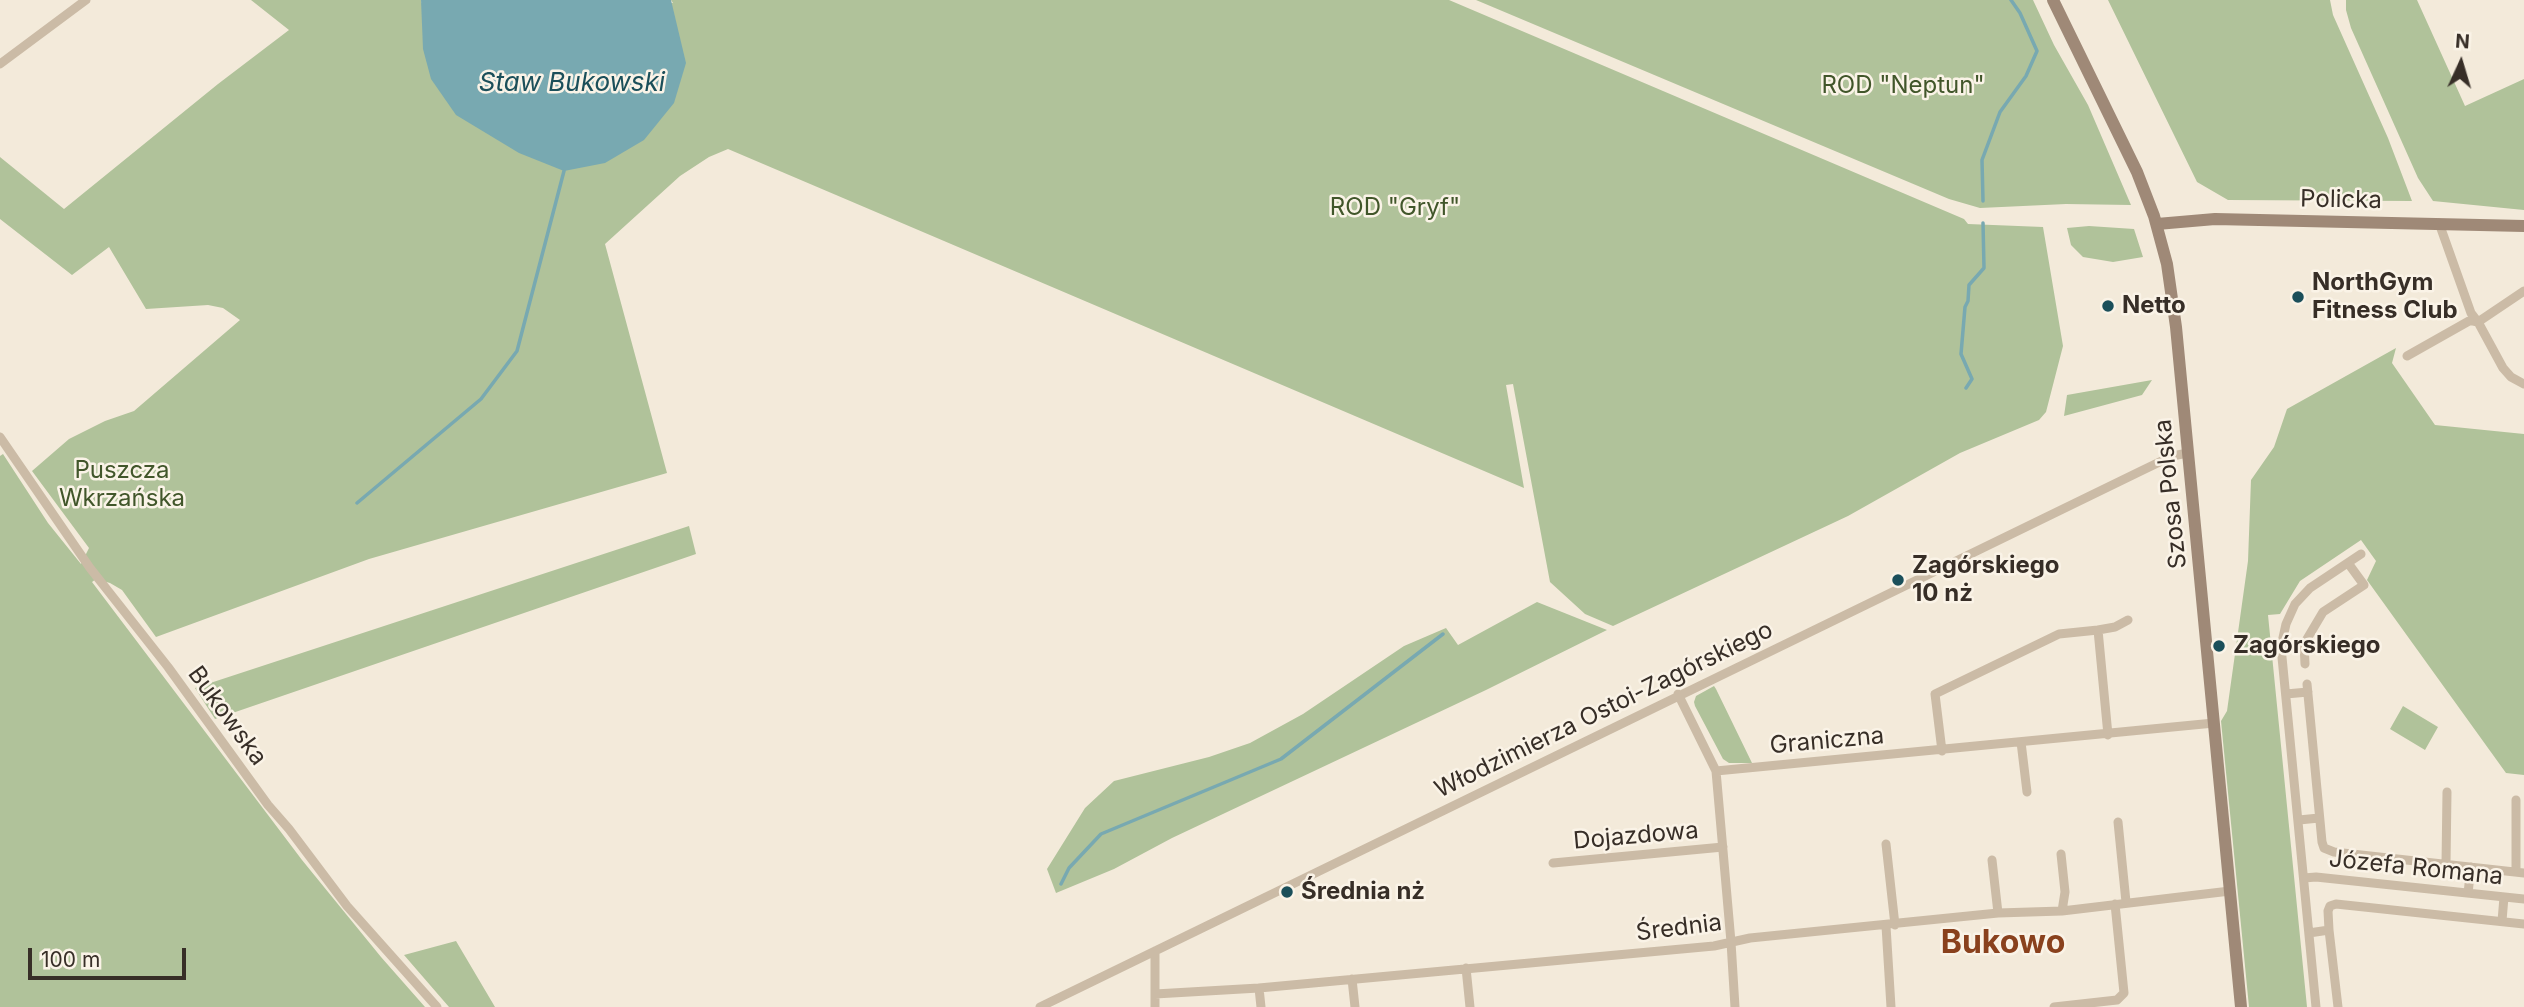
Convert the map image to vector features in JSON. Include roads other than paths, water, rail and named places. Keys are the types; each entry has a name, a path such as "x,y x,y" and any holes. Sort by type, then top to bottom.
{"street":[{"path":"0,64 86,0"},
{"name":"Szosa Polska","path":"2053,0 2128,150 2157,224 2172,297 2241,1007"},
{"name":"Policka","path":"2157,224 2207,219 2524,226"},
{"path":"2439,223 2471,313 2503,368 2511,377 2524,384"},
{"path":"2407,356 2469,321 2477,322 2524,291"},
{"name":"Bukowska","path":"0,438 90,568 168,667 268,805 346,906 437,1007"},
{"name":"Włodzimierza Ostoi-Zagórskiego","path":"1040,1007 1678,694 2159,462 2174,455 2188,453"},
{"path":"2316,1007 2281,647 2290,613 2310,588 2361,554"},
{"path":"2305,664 2304,644 2323,612 2364,585 2348,563"},
{"path":"1942,751 1935,694 2059,634 2115,627 2128,620"},
{"path":"2098,630 2108,735"},
{"path":"2286,694 2307,688 2322,842 2330,851 2520,873 2516,800"},
{"name":"Dojazdowa","path":"1678,694 1716,771 1735,1007"},
{"name":"Graniczna","path":"1716,771 2214,723"},
{"path":"2021,742 2027,792"},
{"path":"2446,864 2447,792"},
{"path":"2299,820 2319,818"},
{"path":"2118,822 2126,902"},
{"path":"1886,844 1891,925 1891,1007"},
{"name":"Dojazdowa","path":"1553,863 1723,847"},
{"path":"2061,854 2065,892 2062,911"},
{"path":"1992,860 1997,913"},
{"path":"2468,893 2471,867"},
{"name":"Józefa Romana","path":"2304,878 2316,877 2524,899"},
{"name":"Średnia","path":"1155,994 1259,988 1714,946 1750,938 1997,913 2062,911 2230,891"},
{"path":"2501,921 2504,897"},
{"path":"2054,1007 2117,1000 2124,993 2115,904"},
{"path":"2338,1007 2329,930 2330,906 2336,904 2524,924"},
{"path":"2309,933 2329,930"},
{"path":"1155,951 1155,1007"},
{"path":"1466,968 1470,1007"},
{"path":"1352,979 1355,1007"},
{"path":"1259,988 1261,1007"}],"water":[{"name":"Staw Bukowski","path":"421,0 671,0 686,63 674,103 644,140 605,163 564,171 519,153 456,115 431,79 423,49"}],"waterway":[{"path":"1983,201 1982,160 2000,112 2026,76 2037,51 2020,13 2011,0"},
{"path":"357,503 481,399 517,351 564,171"},
{"path":"1966,388 1972,379 1961,354 1965,307 1969,285 1984,268 1983,223"},
{"path":"1061,884 1069,868 1101,834 1281,759 1443,634"}],"place":[{"name":"NorthGym Fitness Club","path":"2298,297"},
{"name":"Netto","path":"2108,306"},
{"name":"Zagórskiego 10 nż","path":"1898,580"},
{"name":"Zagórskiego","path":"2219,646"},
{"name":"Średnia nż","path":"1287,892"}],"district":[{"name":"Bukowo","path":"2003,943"}],"park label":[{"name":"ROD \"Neptun\"","path":"1903,86"},
{"name":"ROD \"Gryf\"","path":"1395,208"},
{"name":"Puszcza Wkrzańska","path":"122,485"}]}
